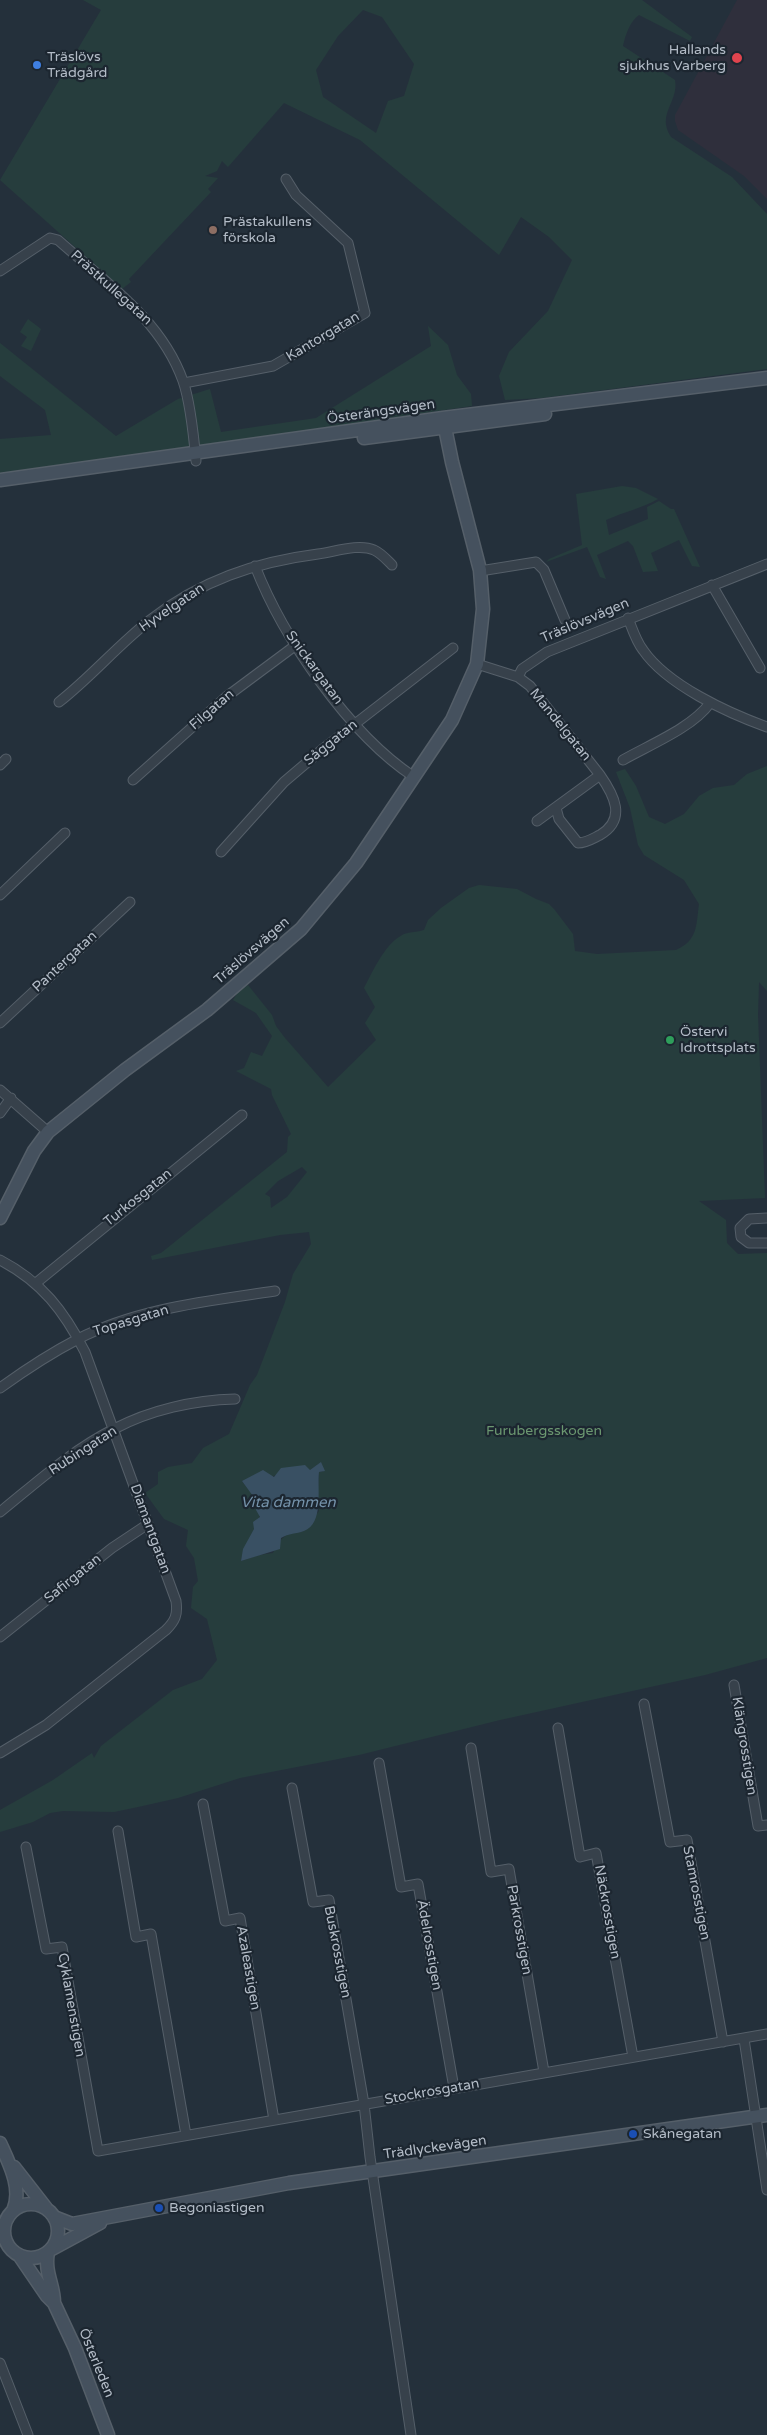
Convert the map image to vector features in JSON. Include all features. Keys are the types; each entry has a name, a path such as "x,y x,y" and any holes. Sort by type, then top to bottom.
{"street":[{"name":"Kantorgatan","path":"184,383 273,366 365,312 348,243 296,195 286,179"},
{"name":"Prästkullegatan","path":"0,271 50,238 58,240 148,320 164,343 184,383 196,458"},
{"name":"Österängsvägen","path":"0,486 767,378"},
{"name":"Österängsvägen","path":"444,423 767,384"},
{"name":"Träslövsvägen","path":"0,1218 34,1151 48,1132 125,1070 207,1010 301,929 356,863 452,720 477,664 483,609 480,572 444,423"},
{"name":"Österängsvägen","path":"0,480 196,458"},
{"name":"Hyvelgatan","path":"59,702 85,681 150,620 195,590 255,566 296,557 367,548 378,552 392,565"},
{"name":"Träslövsvägen","path":"480,572 536,562 544,570 565,620"},
{"name":"Träslövsvägen","path":"518,677 522,669 547,652 767,564"},
{"name":"Snickargatan","path":"255,566 280,621 331,695 355,724 393,762 414,777"},
{"path":"712,585 760,668"},
{"path":"628,618 642,650 679,682 710,703 767,727"},
{"name":"Filgatan","path":"133,780 226,697 296,645"},
{"name":"Såggatan","path":"221,852 284,782 453,648"},
{"path":"477,664 518,677"},
{"name":"Mandelgatan","path":"518,677 530,686 600,775 612,792 616,815 613,824 605,831 585,843 578,843 559,819 556,808"},
{"path":"623,760 703,713 710,703"},
{"name":"Mandelgatan","path":"538,821 600,775"},
{"path":"0,895 65,833"},
{"name":"Pantergatan","path":"0,1023 130,902"},
{"path":"0,1090 48,1132"},
{"path":"0,1113 11,1098"},
{"name":"Turkosgatan","path":"36,1283 242,1114"},
{"path":"767,1218 749,1219 740,1228 741,1237 749,1243 767,1242"},
{"name":"Diamantgatan","path":"0,1260 36,1283 66,1318 78,1339 114,1428 176,1601 177,1612 173,1623 46,1725 0,1753"},
{"name":"Topasgatan","path":"0,1388 78,1339 127,1320 191,1304 275,1291"},
{"name":"Rubingatan","path":"0,1512 58,1466 114,1428 186,1404 235,1399"},
{"name":"Safirgatan","path":"0,1637 112,1548 148,1524"},
{"name":"Klängrosstigen","path":"734,1685 758,1826 767,1825"},
{"name":"Stamrosstigen","path":"644,1704 670,1842 687,1840 723,2042"},
{"name":"Näckrosstigen","path":"558,1728 580,1857 596,1853 633,2057"},
{"name":"Parkrosstigen","path":"471,1748 491,1872 509,1869 544,2072"},
{"name":"Ädelrosstigen","path":"379,1764 401,1887 418,1884 454,2088"},
{"name":"Buskrosstigen","path":"292,1788 313,1902 329,1900 364,2104"},
{"name":"Azaleastigen","path":"203,1804 225,1921 240,1918 274,2120"},
{"path":"118,1830 136,1937 151,1934 186,2135"},
{"name":"Cyklamenstigen","path":"26,1847 46,1949 62,1946 98,2151"},
{"name":"Stockrosgatan","path":"98,2151 767,2034"},
{"path":"744,2039 761,2116 767,2190"},
{"path":"364,2104 372,2172 411,2435"},
{"name":"Trädlyckevägen","path":"7,2216 30,2204 72,2224 109,2219 202,2198 761,2116"},
{"path":"0,2143 16,2190 16,2204 7,2216 3,2240 19,2255"},
{"path":"6,2157 51,2213 58,2236 50,2251"},
{"name":"Trädlyckevägen","path":"19,2255 36,2258 109,2219"},
{"name":"Österleden","path":"50,2251 46,2268 54,2294 54,2303"},
{"name":"Österleden","path":"19,2255 47,2296 54,2303 75,2348 108,2435"},
{"path":"0,2364 28,2435"}],"shaded area":[{"name":"Hallands sjukhus Varberg","path":"737,0 767,0 767,199 744,176 678,130 675,121 675,115"}],"green space":[{"path":"83,0 642,0 692,37 690,41 639,15 631,25 623,46 675,80 674,95 666,121 671,137 732,177 767,214 767,369 542,398 505,400 499,376 509,352 548,311 572,260 549,237 521,217 499,255 360,140 284,103 228,167 222,161 217,171 205,176 218,178 208,189 211,192 129,279 131,282 122,289 0,180 101,10","holes":["363,10 382,17 414,64 404,96 388,101 376,133 323,97 316,70 338,36"]},
{"path":"28,319 41,329 31,351 21,346 27,337 20,332"},
{"path":"428,326 448,345 457,375 471,394 472,406 0,476 0,439 51,435 45,410 0,376 0,343 116,436 178,399 210,389 221,432 316,418 431,346"},
{"path":"622,486 636,488 658,499 606,520 609,535 648,519 647,507 659,501 674,509 700,567 692,566 679,540 651,553 658,571 643,572 633,546 628,541 597,555 606,579 600,577 587,547 546,562 582,545 576,494"},
{"name":"Furubergsskogen","path":"767,766 767,991 759,982 758,1015 765,1198 699,1201 726,1220 727,1243 738,1254 767,1253 767,1658 705,1675 500,1720 359,1755 240,1778 178,1798 138,1807 114,1812 63,1811 50,1813 33,1822 0,1832 0,1810 53,1780 92,1753 94,1758 101,1746 173,1690 202,1679 217,1660 207,1619 191,1608 193,1587 198,1581 194,1558 186,1546 188,1530 164,1519 145,1493 158,1484 158,1472 168,1467 192,1463 203,1448 229,1434 250,1385 257,1375 285,1302 293,1274 311,1244 309,1232 280,1235 152,1260 151,1256 161,1253 287,1152 288,1137 291,1134 272,1095 271,1089 236,1071 244,1068 251,1052 262,1056 272,1036 256,1013 233,1000 238,992 248,985 272,1015 276,1026 285,1038 328,1087 376,1040 365,1023 375,1007 364,988 385,951 397,938 404,934 424,930 428,920 469,888 479,885 517,889 549,904 573,934 575,951 597,954 676,950 688,942 695,931 699,904 684,880 644,855 638,845 630,808 616,772 625,769 636,786 649,817 665,824 684,814 699,796 713,788 734,785 747,774","holes":["302,1167 307,1172 287,1197 271,1208 270,1197 265,1194 278,1181","321,1463 324,1471 319,1472 317,1499 319,1511 304,1531 285,1536 273,1553 241,1561 257,1525 260,1510 257,1500 242,1481 310,1470"]}],"water":[{"name":"Vita dammen","path":"321,1462 325,1471 319,1472 317,1514 310,1527 304,1531 281,1538 280,1549 241,1561 243,1549 254,1529 253,1522 260,1517 256,1510 258,1503 242,1481 263,1470 274,1477 281,1468 305,1465 310,1470"}],"place":[{"name":"Hallands sjukhus Varberg","path":"737,58"},
{"name":"Träslövs Trädgård","path":"37,65"},
{"name":"Prästakullens förskola","path":"213,230"},
{"name":"Östervi Idrottsplats","path":"670,1040"},
{"name":"Skånegatan","path":"633,2134"},
{"name":"Begoniastigen","path":"159,2208"}]}
